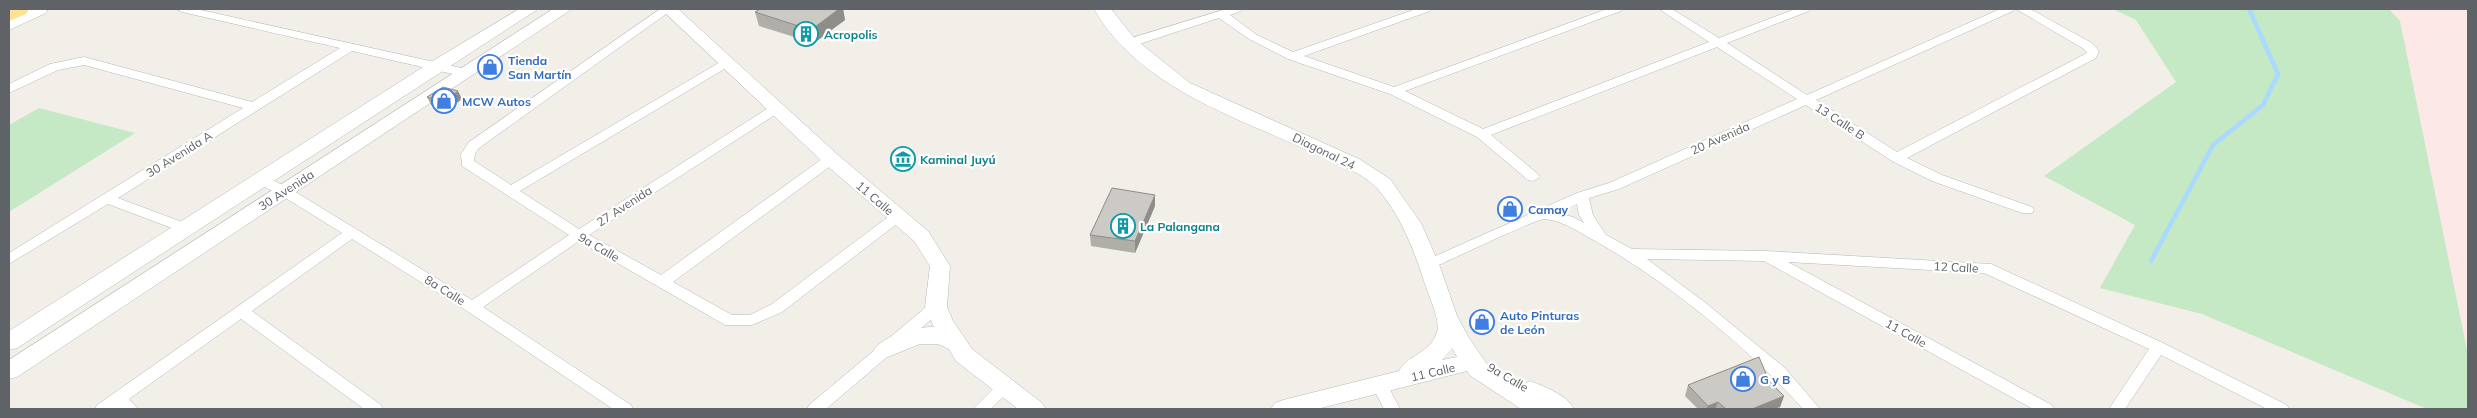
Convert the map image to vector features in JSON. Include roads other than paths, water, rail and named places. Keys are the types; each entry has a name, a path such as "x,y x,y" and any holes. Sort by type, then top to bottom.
{"highway":[{"path":"9,14 18,9"}],"street":[{"path":"9,25 40,9"},
{"path":"182,9 412,63 437,66 466,73"},
{"name":"30 Avenida","path":"9,342 437,66 530,9"},
{"name":"30 Avenida","path":"9,371 564,9"},
{"name":"11 Calle","path":"668,9 831,159 921,236 940,266 936,307"},
{"name":"9a Calle","path":"668,9 479,142 468,154 466,161 470,167 512,190 579,235 724,320 746,321 762,317 777,308 897,217"},
{"name":"Diagonal 24","path":"1102,9 1129,43 1184,86 1345,160 1383,184 1411,223 1429,264 1450,324 1473,361"},
{"path":"1129,43 1237,9"},
{"path":"1292,56 1426,9"},
{"path":"1394,91 1617,9"},
{"name":"13 Calle B","path":"1665,9 1897,158 1937,178 2027,210"},
{"path":"1482,134 1719,44 1805,9"},
{"name":"20 Avenida","path":"1429,264 1582,196 1614,186 2009,9"},
{"path":"1897,158 2092,55 2093,51 2088,46 2022,9"},
{"path":"1222,15 1253,38 1292,56 1394,91 1482,134 1533,177"},
{"name":"30 Avenida A","path":"9,259 348,48"},
{"path":"9,89 46,68 66,62 84,61 255,106"},
{"path":"512,190 727,62"},
{"name":"27 Avenida","path":"472,307 579,235 777,108"},
{"path":"661,283 831,159"},
{"name":"8a Calle","path":"260,180 284,191 472,307 625,409"},
{"path":"1582,196 1590,223 1602,239"},
{"path":"108,199 185,228"},
{"path":"1543,214 1568,220 1630,254 1702,308 1779,372 1812,409"},
{"path":"103,409 124,404 241,311 352,232"},
{"name":"12 Calle","path":"1630,254 1766,256 1986,268 2158,347 2281,409"},
{"name":"11 Calle","path":"1766,256 2046,409"},
{"path":"815,409 936,307 955,343 964,355 1004,388 1034,409"},
{"path":"241,311 375,409"},
{"name":"11 Calle","path":"1385,383 1426,362 1442,348 1448,338 1450,324"},
{"path":"885,350 905,340 922,335 940,336 955,343"},
{"path":"2117,409 2158,347"},
{"name":"11 Calle","path":"1293,408 1473,361"},
{"name":"9a Calle","path":"1473,361 1479,370 1497,384 1534,408"},
{"name":"9a Calle","path":"1473,361 1487,364 1562,409"},
{"path":"1385,383 1392,409"},
{"path":"982,409 1004,388"}],"waterway":[{"path":"2151,261 2213,145 2263,105 2278,74 2249,9"}],"place":[{"name":"Acropolis","path":"806,34"},
{"name":"Tienda San Martín","path":"490,67"},
{"name":"MCW Autos","path":"444,101"},
{"name":"Kaminal Juyú","path":"903,159"},
{"name":"Camay","path":"1510,209"},
{"name":"La Palangana","path":"1123,226"},
{"name":"Auto Pinturas de León","path":"1482,322"},
{"name":"G y B","path":"1743,379"}]}
